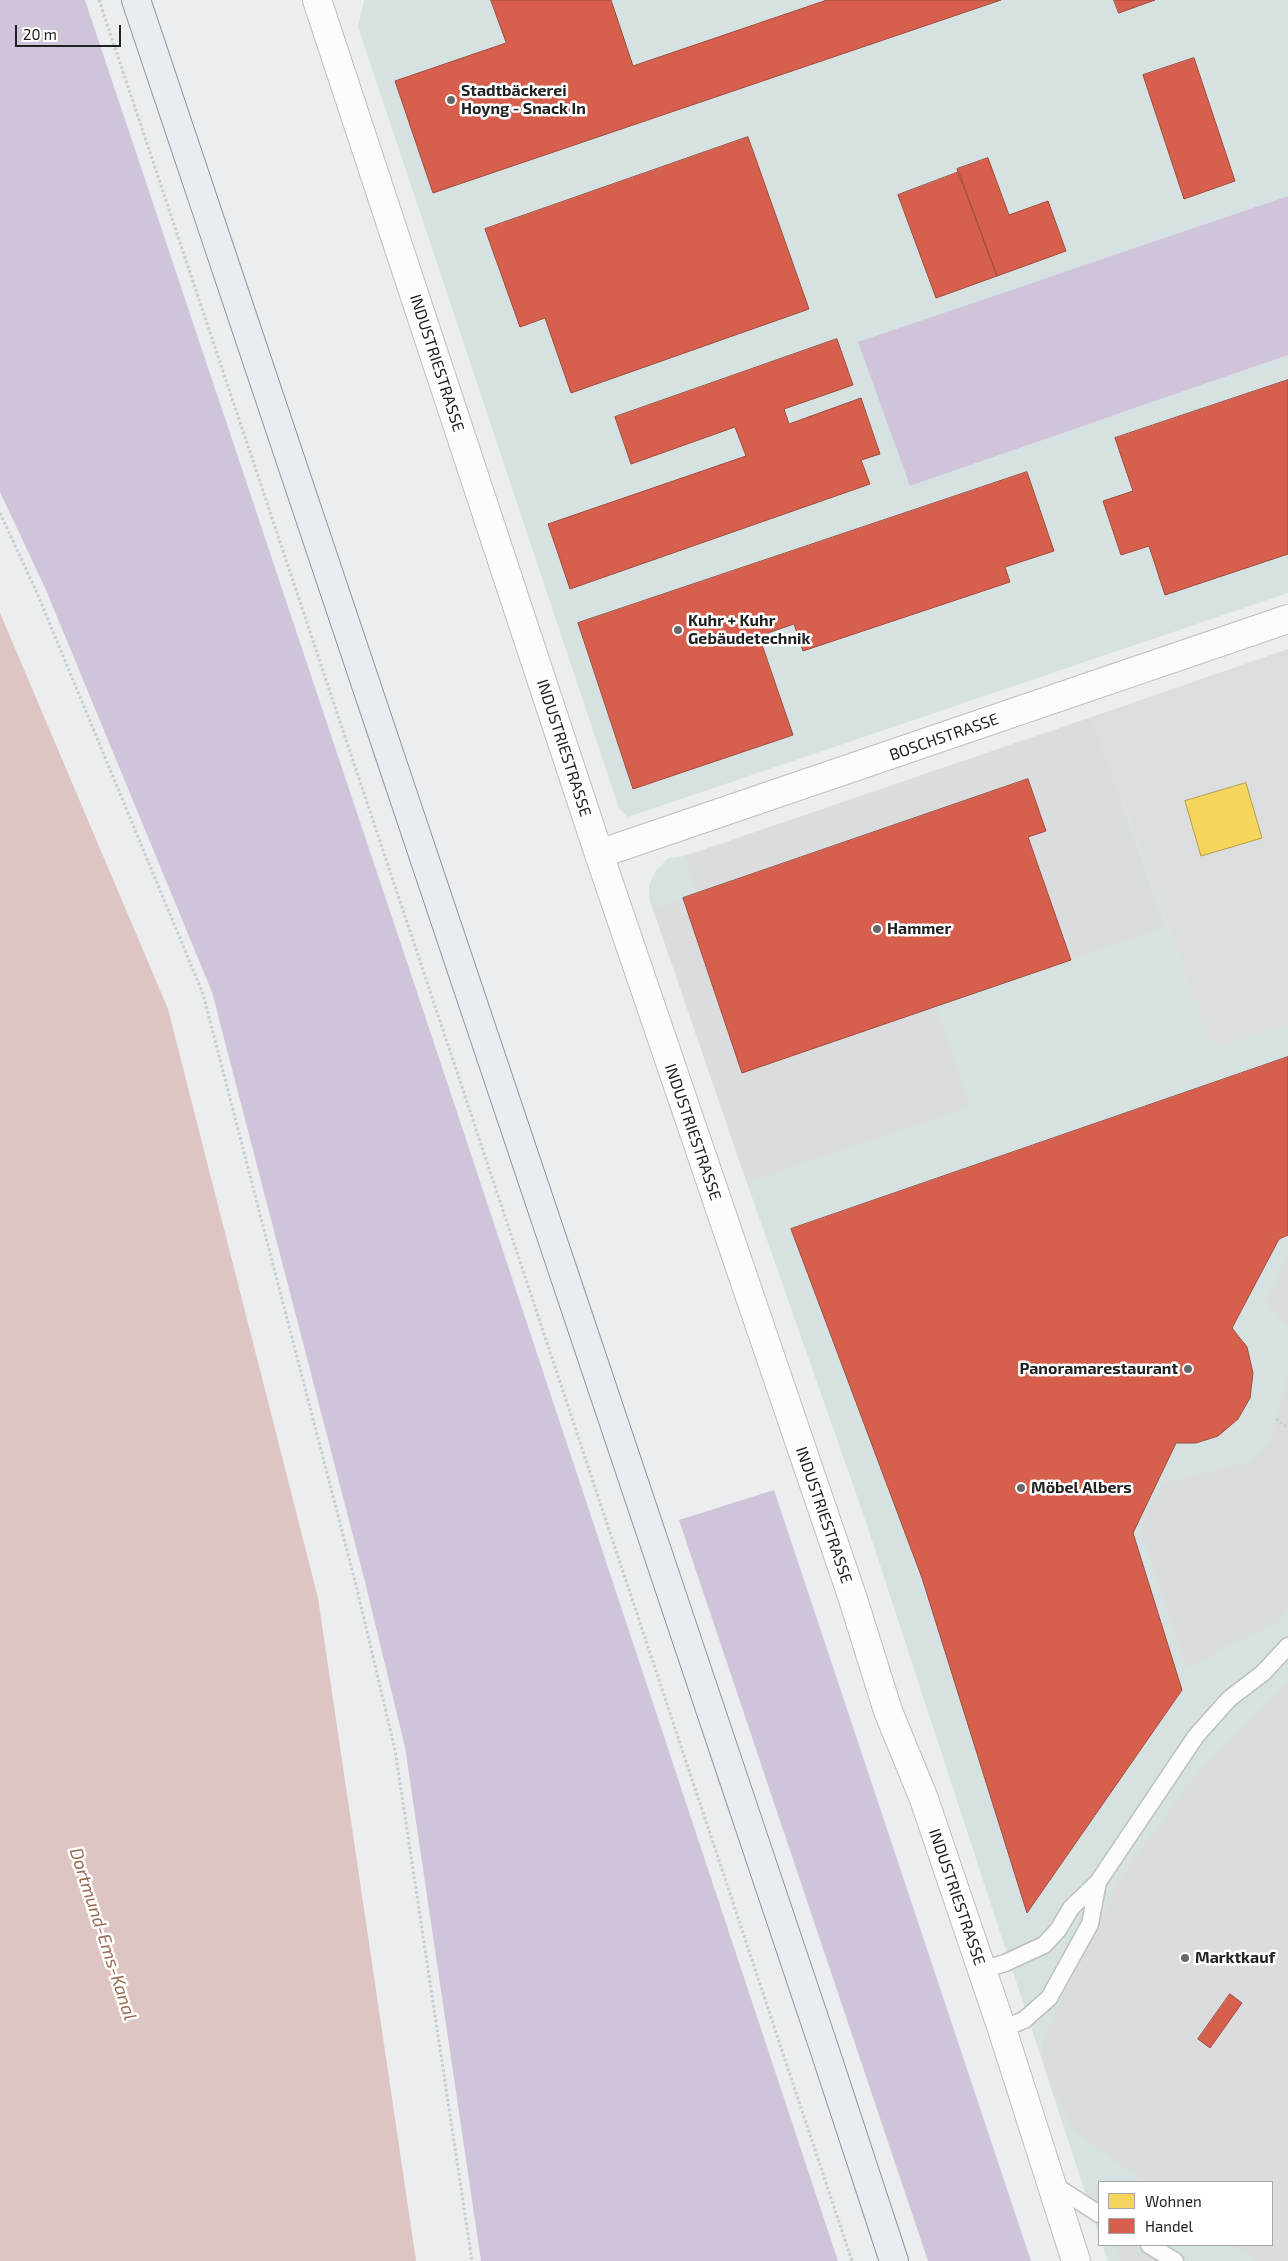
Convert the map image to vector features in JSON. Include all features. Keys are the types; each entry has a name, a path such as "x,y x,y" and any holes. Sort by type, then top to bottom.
{"main road":[{"path":"136,0 818,2029 894,2261"}],"street":[{"name":"INDUSTRIESTRASSE","path":"317,0 599,854 852,1596 888,1712 924,1799 982,1970 1076,2261"},
{"name":"BOSCHSTRASSE","path":"599,854 1288,619"}],"lane":[{"path":"982,1970 1005,1963 1044,1945 1058,1930 1071,1908 1098,1882 1196,1736 1229,1699 1263,1673 1288,1646"},
{"path":"1002,2029 1024,2020 1048,1998 1090,1924 1098,1882"},
{"path":"1051,2183 1098,2213"},
{"path":"1151,2246 1174,2261"}],"path":[{"path":"99,0 454,1060 852,2261"},
{"path":"0,513 41,602 203,994 356,1585 395,1750 472,2261"},
{"path":"1276,1420 1288,1428"}],"shaded area":[{"path":"0,0 85,0 438,1055 838,2261 481,2261 405,1747 365,1582 212,992 46,590 0,492"},
{"path":"364,0 1288,0 1288,196 859,342 910,486 1288,355 1288,593 628,817 619,808 358,27"},
{"path":"1288,196 1288,355 910,486 858,342"},
{"path":"1288,649 1288,1024 1212,1049 1092,717"},
{"path":"1092,717 1212,1048 1288,1024 1288,2261 1108,2261 1102,2246 1273,2246 1273,2181 1098,2181 1098,2232 865,1519 650,901 649,886 656,870 669,858 685,856"},
{"path":"1092,717 1165,928 1071,960 1028,837 1045,831 1028,779 697,892 685,856"},
{"path":"683,898 742,1073 936,1007 970,1107 747,1183 653,908"},
{"path":"1288,1251 1288,1329 1266,1303"},
{"path":"1288,1372 1288,1609 1282,1618 1268,1628 1223,1648 1209,1659 1186,1669 1140,1527 1161,1484 1249,1462 1270,1442"},
{"path":"774,1490 1031,2261 928,2261 679,1520"},
{"name":"Marktkauf","path":"1288,1680 1288,2261 1255,2261 1233,2246 1273,2246 1273,2181 1143,2181 1073,2131 1047,2074 1041,2052 1043,2038 1120,1878 1197,1772"},
{"path":"1116,2246 1131,2246 1155,2261 1121,2261"}],"water":[{"name":"Dortmund-Ems-Kanal","path":"0,613 168,1009 318,1598 416,2261 0,2261"}],"building: Wohnen":[{"path":"1246,783 1262,838 1201,856 1185,801"}],"building: Handel":[{"path":"491,0 611,0 633,66 827,0 1001,0 433,193 395,81 506,43"},
{"path":"1114,0 1155,0 1119,13"},
{"path":"1194,58 1235,181 1184,199 1143,75"},
{"path":"748,137 809,309 571,393 545,318 520,327 485,229"},
{"path":"988,158 1009,215 1048,201 1066,251 997,276 957,169"},
{"path":"959,172 997,276 936,298 898,195"},
{"path":"837,339 853,385 784,409 789,424 861,398 880,454 861,460 870,484 570,589 548,524 746,456 735,427 631,464 615,417"},
{"path":"1288,380 1288,554 1165,595 1149,546 1121,555 1103,501 1133,491 1115,438"},
{"name":"Kuhr + Kuhr Gebäudetechnik","path":"1027,472 1054,551 1005,567 1010,582 803,651 794,624 759,636 793,735 633,789 578,623"},
{"name":"Hammer","path":"1028,779 1046,831 1028,837 1071,960 742,1073 683,898"},
{"name":"Möbel Albers","path":"1288,1057 1288,1235 1279,1239 1232,1328 1247,1347 1253,1373 1250,1398 1238,1419 1218,1436 1196,1443 1176,1443 1133,1533 1182,1690 1027,1913 922,1578 791,1229"},
{"path":"1230,1994 1242,2003 1210,2048 1198,2039"}],"place":[{"name":"Stadtbäckerei Hoyng - Snack In","path":"451,100"},
{"name":"Kuhr + Kuhr Gebäudetechnik","path":"678,630"},
{"name":"Hammer","path":"877,929"},
{"name":"Panoramarestaurant","path":"1188,1369"},
{"name":"Möbel Albers","path":"1021,1488"},
{"name":"Marktkauf","path":"1185,1958"}]}
